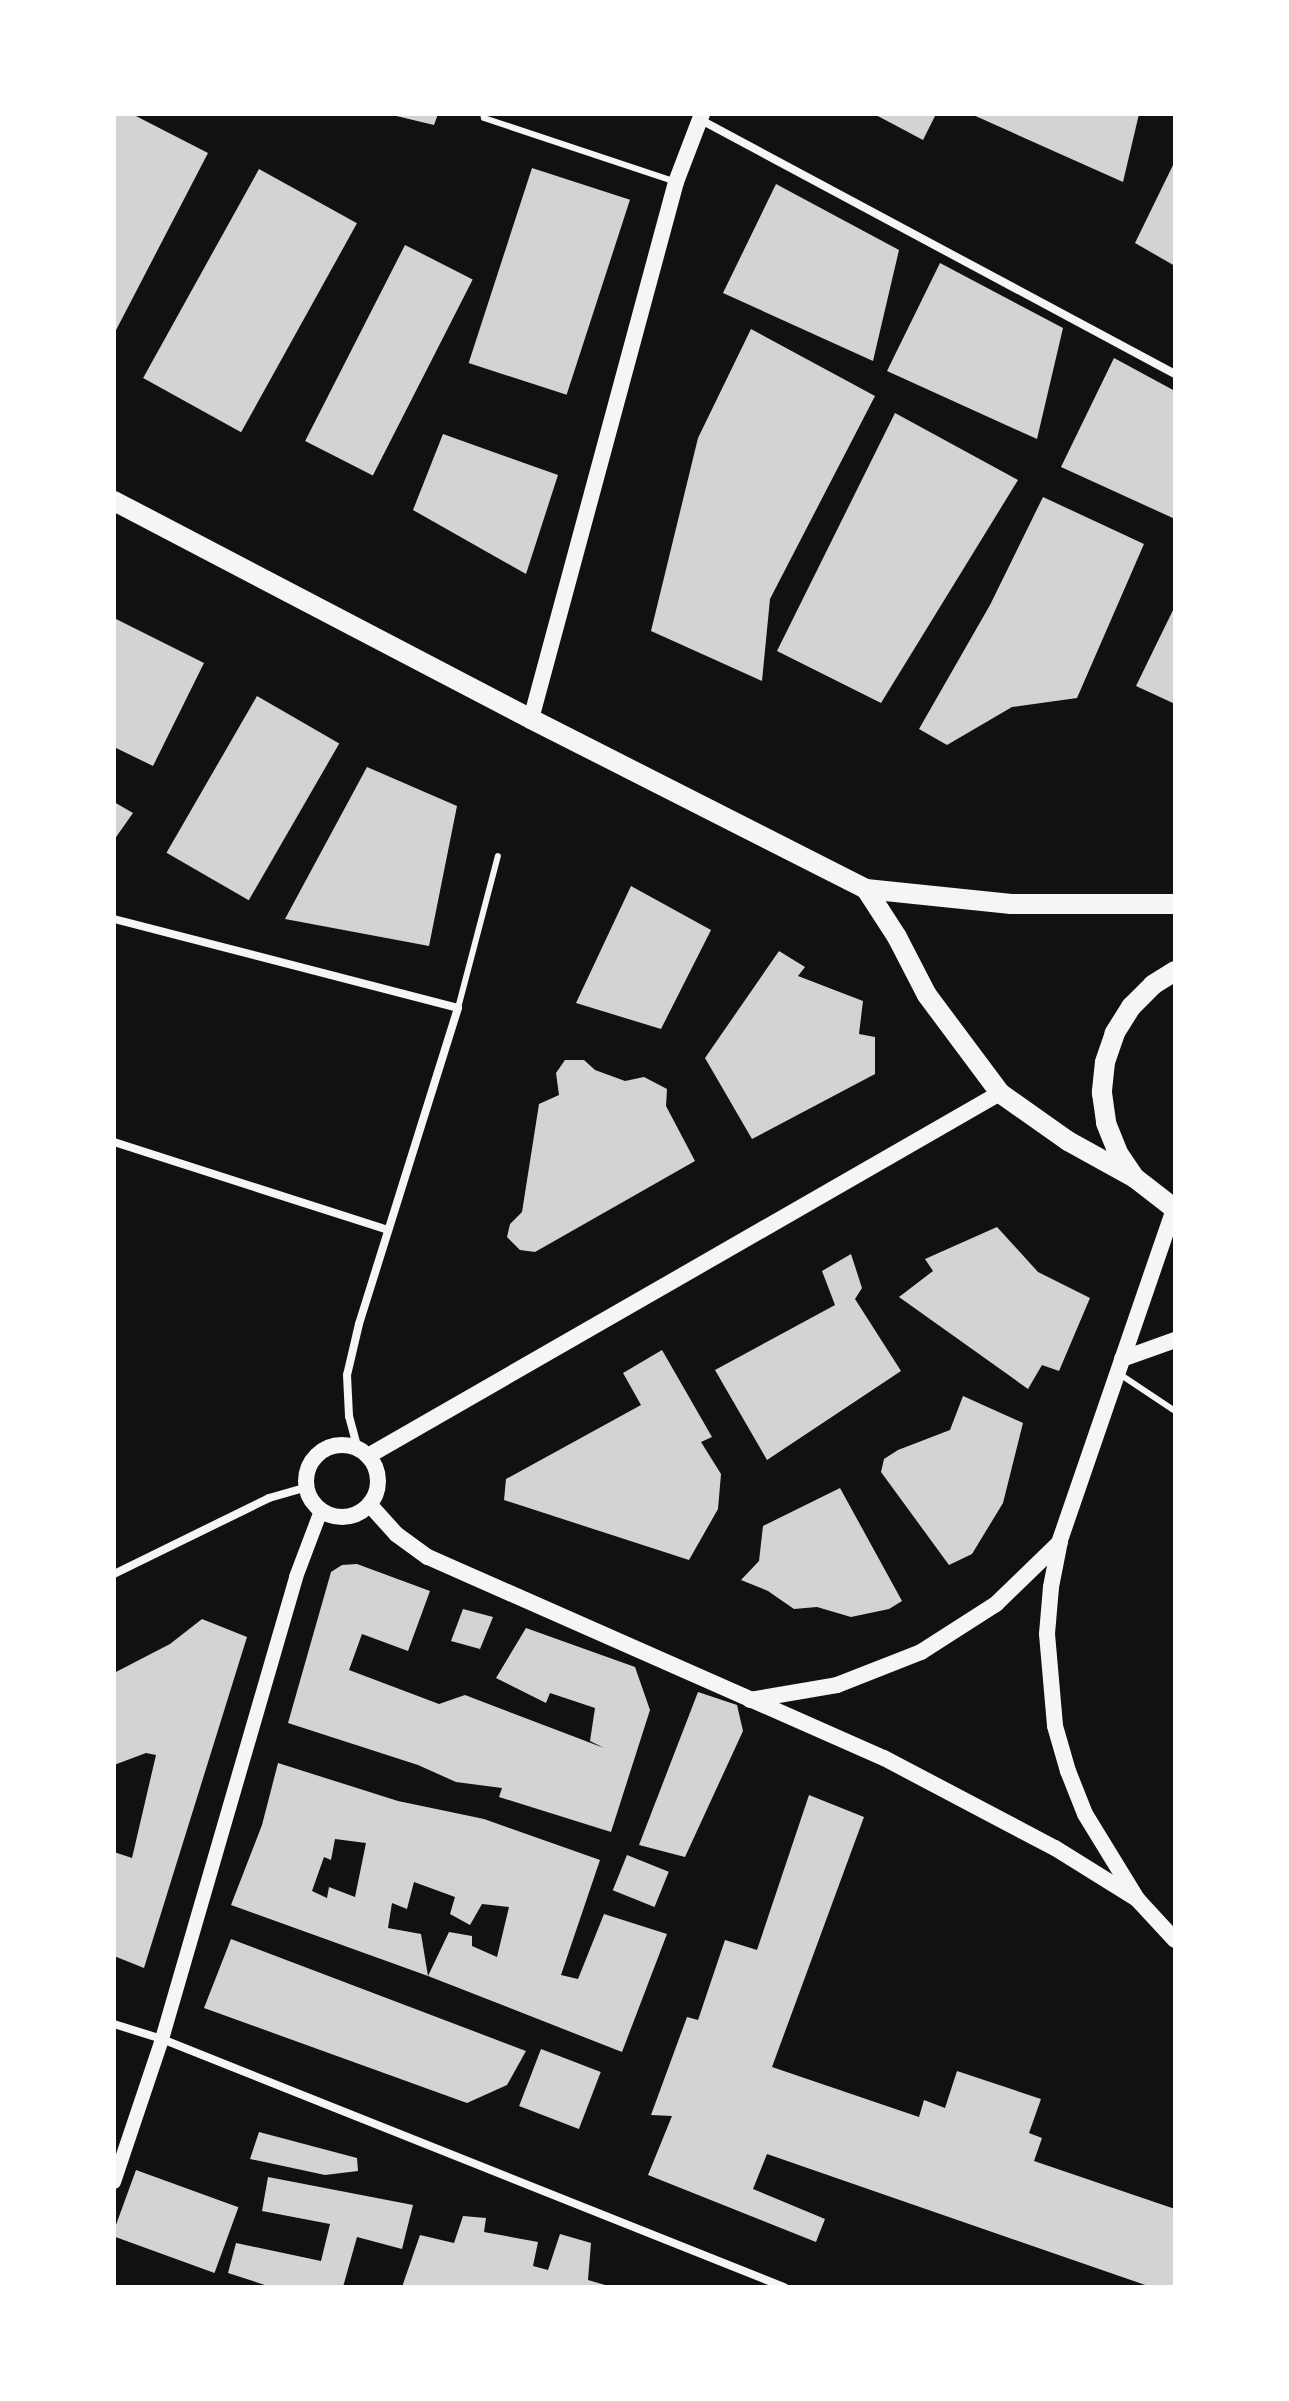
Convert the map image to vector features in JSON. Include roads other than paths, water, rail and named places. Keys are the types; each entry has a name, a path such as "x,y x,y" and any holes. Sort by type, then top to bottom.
{"main road":[{"path":"531,719 676,182 702,117"},
{"path":"114,501 531,719 866,889 1011,904 1175,904"},
{"path":"866,889 897,937 927,995 1000,1093 1068,1141 1135,1178 1175,1209 1060,1541 1051,1587 1047,1634 1055,1726 1085,1814 1137,1899 1175,1940"},
{"path":"1135,1178 1118,1153 1106,1123 1102,1093 1105,1062 1115,1033 1131,1007 1153,985 1175,971"},
{"path":"363,1453 379,1480 370,1505 346,1517 321,1511 307,1487 311,1462 321,1453 332,1447 363,1453 1000,1093"},
{"path":"1120,1366 1175,1340"},
{"path":"370,1505 396,1534 428,1557 884,1758 971,1801 1137,1899"},
{"path":"749,1700 837,1685 921,1652 996,1604 1060,1541"}],"street":[{"path":"702,117 1175,374"},
{"path":"114,919 458,1008 388,1230 347,1375 349,1416 363,1453"},
{"path":"114,1142 388,1230"},
{"path":"114,1574 269,1498 307,1487"},
{"path":"114,2182 162,2039 296,1577 321,1511"},
{"path":"114,2024 162,2039 784,2287"}],"lane":[{"path":"483,114 484,118 676,182"},
{"path":"458,1008 498,856"},
{"path":"1120,1366 1175,1411"}]}
